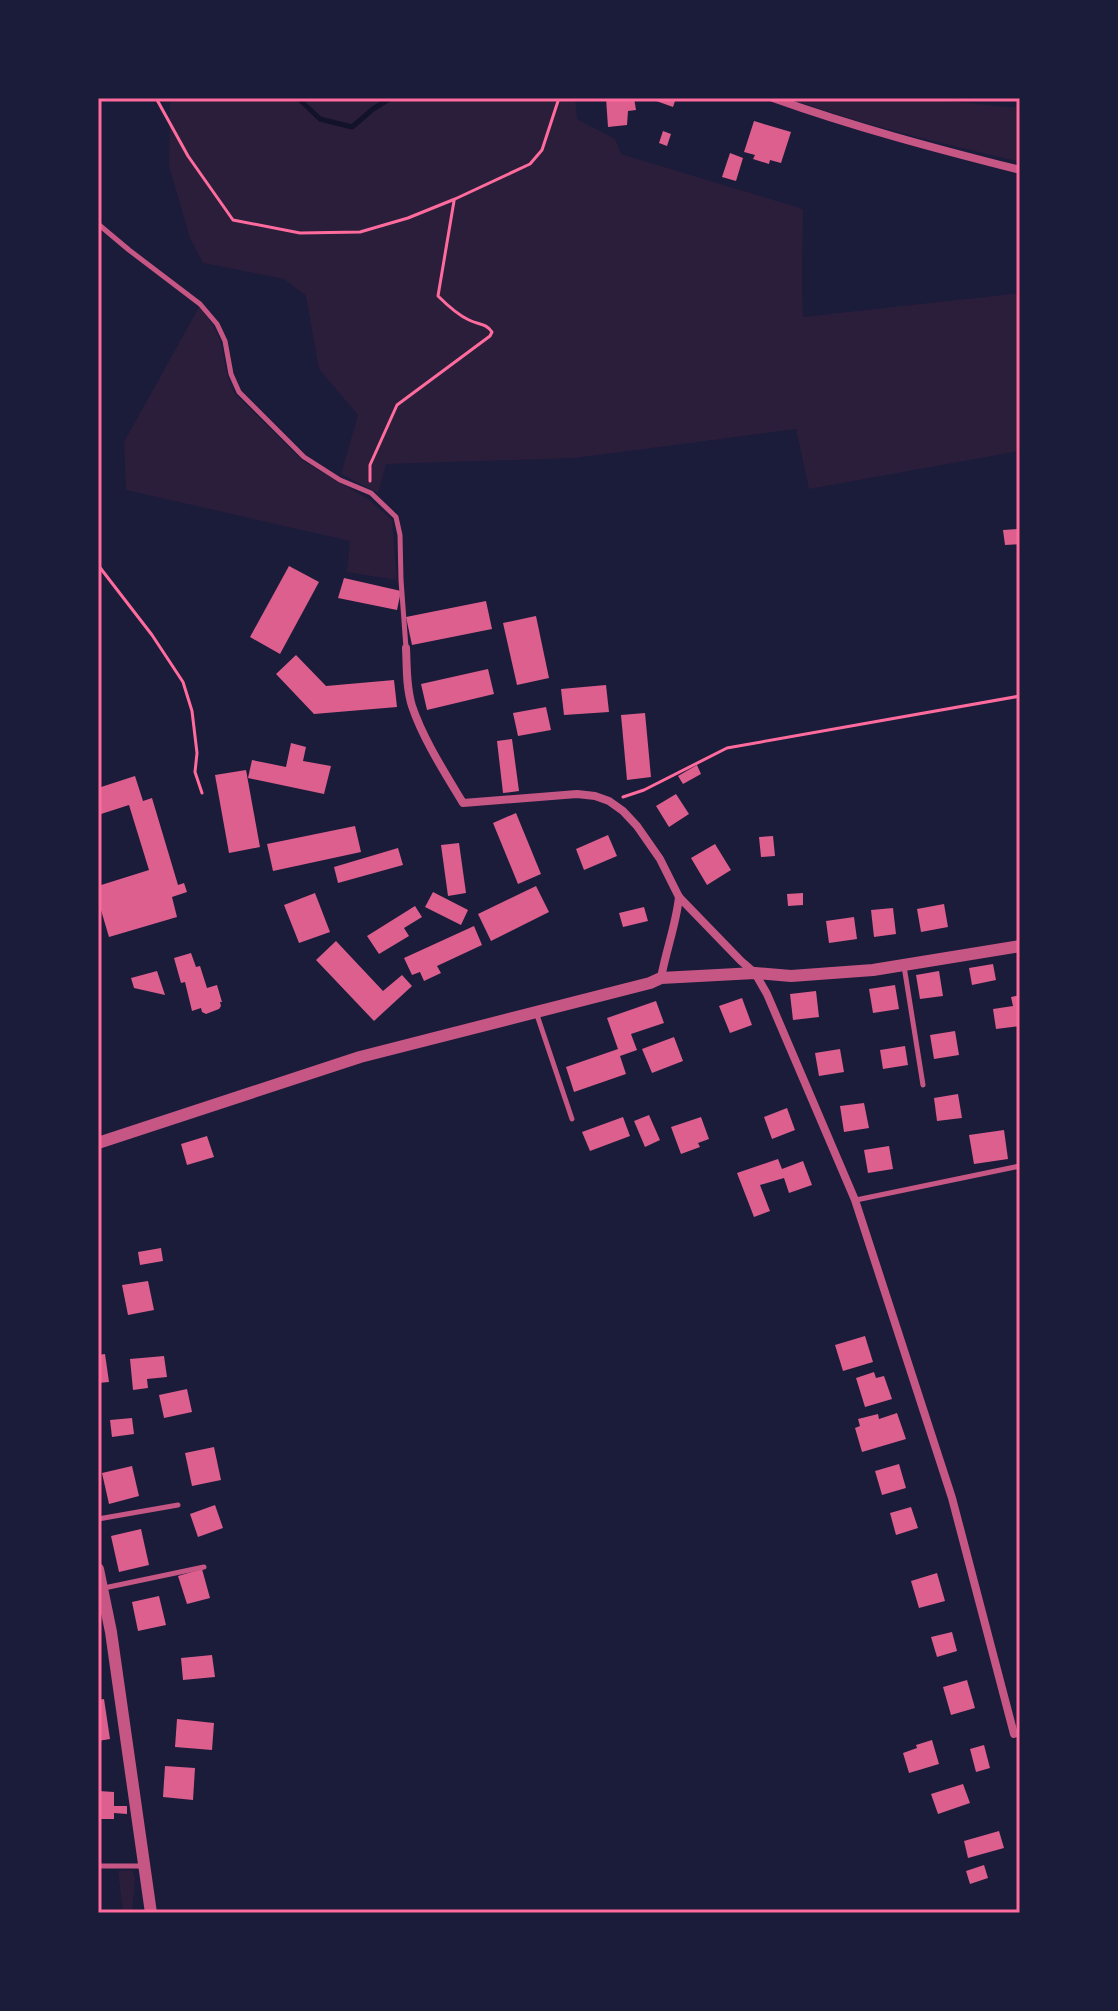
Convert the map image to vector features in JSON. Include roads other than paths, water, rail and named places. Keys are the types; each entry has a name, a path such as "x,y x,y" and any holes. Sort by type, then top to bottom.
{"street":[{"path":"773,98 903,140 1020,170"},
{"path":"406,648 412,706 434,755 463,803 577,794 609,801 637,826 660,859 679,897 755,973 767,994 855,1200 952,1498 1014,1734"},
{"path":"661,978 679,897"},
{"path":"98,1143 360,1057 661,978 755,973 791,976 873,970 1020,946"},
{"path":"98,1569 111,1632 151,1913"}],"lane":[{"path":"98,224 200,304 217,324 225,341 231,374 239,392 304,457 340,480 371,493 396,517 400,535 406,648"},
{"path":"904,965 923,1085"},
{"path":"536,1011 572,1119"},
{"path":"855,1200 1020,1166"},
{"path":"98,1519 178,1505"},
{"path":"103,1588 204,1567"},
{"path":"98,1866 145,1866"}],"waterway":[{"path":"298,98 320,119 352,127 391,98"}]}
